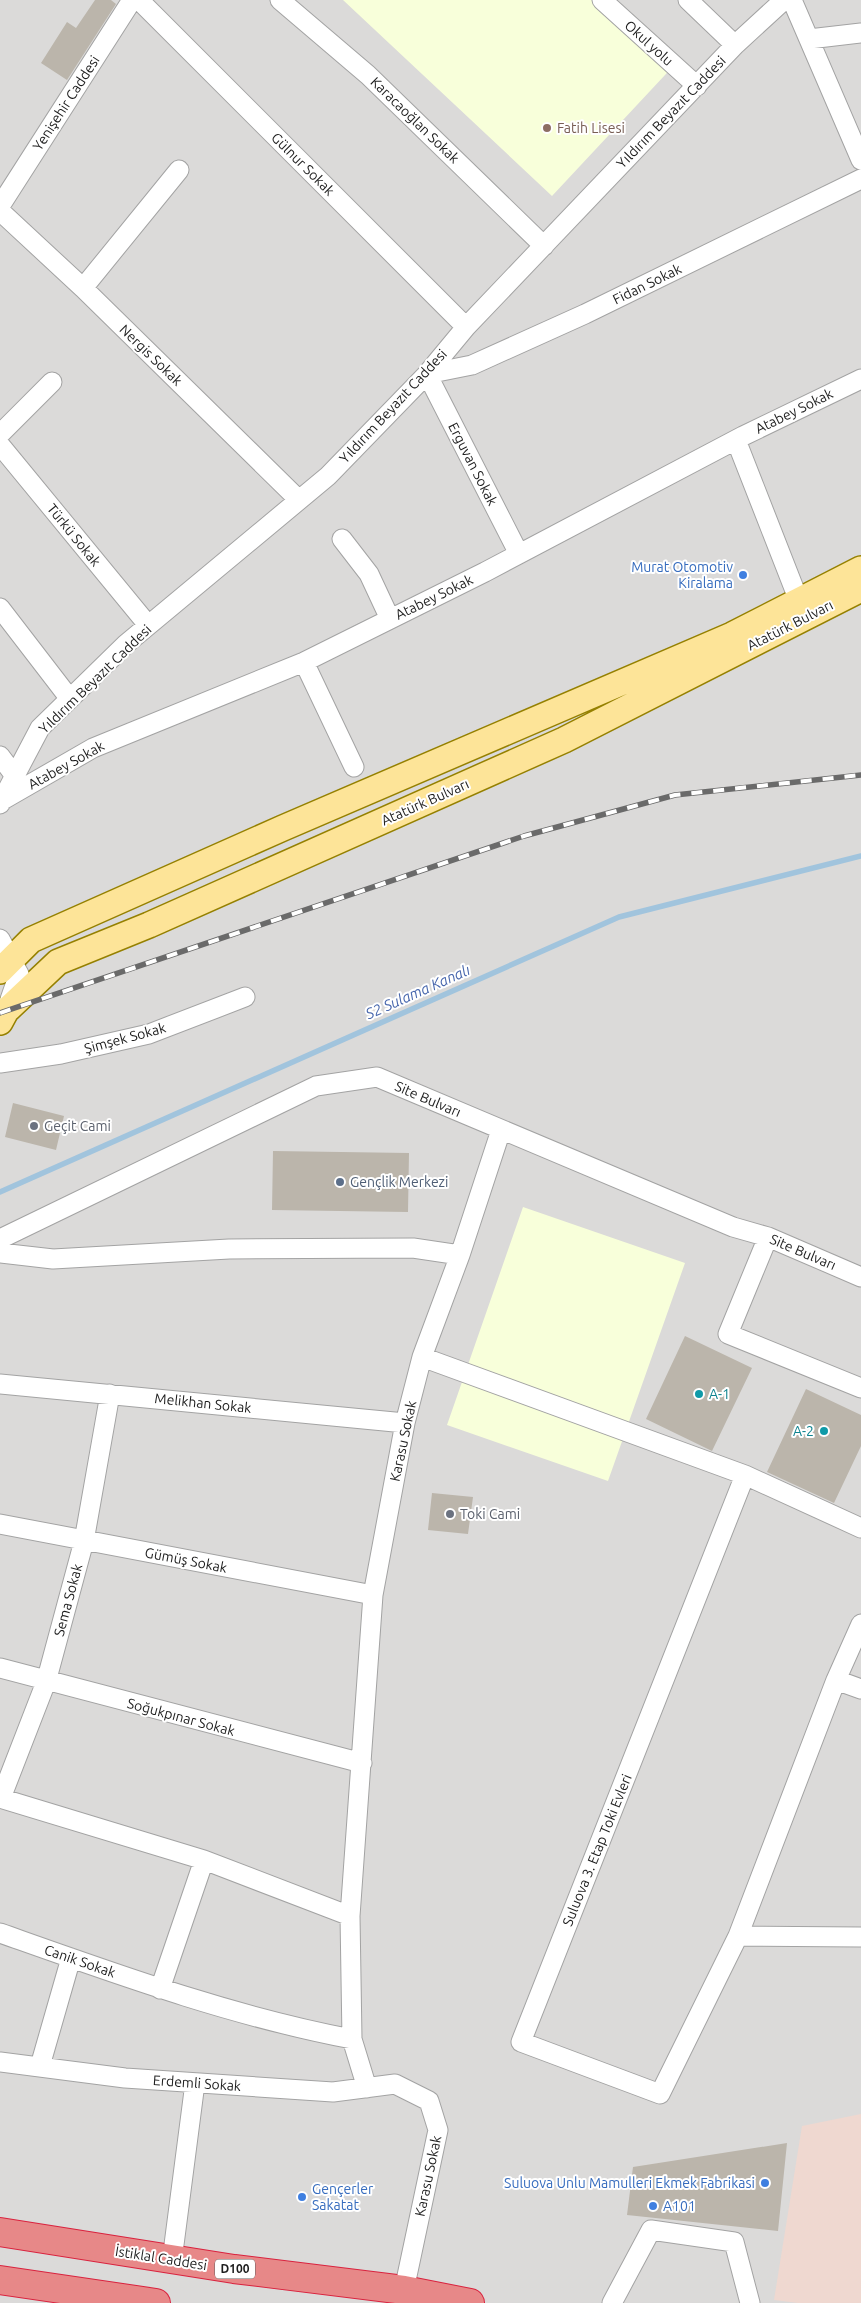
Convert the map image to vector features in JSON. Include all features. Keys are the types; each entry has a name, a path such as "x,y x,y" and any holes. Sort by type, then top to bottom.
{"highway":[{"name":"İstiklal Caddesi","path":"0,2232 172,2260 404,2290 470,2303"},
{"path":"0,2280 105,2299 156,2303"}],"main road":[{"name":"Atatürk Bulvarı","path":"4,956 31,940 86,915 732,634 861,569"},
{"name":"Atatürk Bulvarı","path":"3,1017 58,962 149,925 564,740 861,589"}],"street":[{"name":"Yenişehir Caddesi","path":"0,206 132,0"},
{"name":"Gülnur Sokak","path":"139,0 466,327"},
{"name":"Karacaoğlan Sokak","path":"280,0 368,75 544,246"},
{"name":"Okul yolu","path":"602,0 697,86"},
{"path":"688,0 735,45"},
{"name":"Yıldırım Beyazıt Caddesi","path":"1,802 40,728 126,644 328,476 427,374 466,327 735,45 784,0"},
{"path":"792,0 861,160"},
{"path":"809,39 861,33"},
{"path":"83,288 178,170"},
{"name":"Fidan Sokak","path":"427,374 472,365 577,318 861,179"},
{"name":"Nergis Sokak","path":"0,211 83,288 299,500"},
{"name":"Erguvan Sokak","path":"427,374 519,554"},
{"name":"Atabey Sokak","path":"1,802 93,748 304,662 519,554 736,440 861,380"},
{"path":"0,434 52,382"},
{"path":"736,440 799,601"},
{"name":"Türkü Sokak","path":"0,445 148,626"},
{"path":"342,539 369,574 390,619"},
{"path":"0,608 70,699"},
{"path":"304,662 354,767"},
{"path":"0,756 15,776"},
{"path":"3,1017 19,974 4,956"},
{"name":"Şimşek Sokak","path":"0,1062 61,1054 149,1034 246,997"},
{"name":"Site Bulvarı","path":"0,1238 316,1086 377,1077 733,1227 768,1237 861,1277"},
{"name":"Karasu Sokak","path":"367,2088 352,2039 350,1916 373,1595 405,1424 422,1357 460,1255 501,1130"},
{"path":"768,1237 728,1334 861,1388"},
{"path":"0,1254 53,1259 229,1249 413,1248 460,1255"},
{"path":"422,1357 745,1475 861,1528"},
{"name":"Melikhan Sokak","path":"0,1384 405,1424"},
{"name":"Sema Sokak","path":"0,1798 46,1682 84,1541 110,1394"},
{"name":"Suluova 3. Etap Toki Evleri","path":"745,1475 521,2042 660,2094 738,1936 836,1680 861,1624"},
{"name":"Gümüş Sokak","path":"0,1524 373,1595"},
{"name":"Soğukpınar Sokak","path":"0,1668 46,1682 362,1764"},
{"path":"836,1680 861,1689"},
{"path":"0,1798 204,1860 350,1916"},
{"path":"160,1989 204,1860"},
{"name":"Canik Sokak","path":"0,1933 160,1989 295,2028 352,2039"},
{"path":"738,1936 861,1937"},
{"path":"40,2066 71,1958"},
{"name":"Erdemli Sokak","path":"0,2062 125,2078 333,2092 395,2084"},
{"path":"172,2260 195,2083"},
{"name":"Karasu Sokak","path":"395,2084 429,2101 438,2130 404,2290"},
{"path":"612,2303 652,2230 734,2242 750,2303"}],"shaded area":[{"path":"0,0 861,0 861,2303 0,2303"},
{"name":"Fatih Lisesi","path":"343,0 615,0 679,60 552,196"},
{"path":"523,1207 685,1263 608,1481 447,1425"},
{"path":"861,2114 861,2303 798,2303 774,2300 802,2126"}],"building":[{"path":"95,0 111,0 116,4 67,80 41,63 67,22 76,28"},
{"name":"Geçit Cami","path":"13,1103 64,1116 56,1150 5,1137"},
{"name":"Gençlik Merkezi","path":"273,1151 409,1153 408,1212 272,1210"},
{"name":"A-1","path":"685,1336 752,1368 712,1451 646,1419"},
{"name":"A-2","path":"806,1389 861,1415 861,1446 834,1503 767,1472"},
{"name":"Toki Cami","path":"432,1493 473,1497 468,1534 428,1530"},
{"path":"787,2143 778,2231 627,2215 633,2167"}],"waterway":[{"name":"S2 Sulama Kanalı","path":"0,1192 619,917 861,856"}],"railway":[{"path":"0,1013 524,836 675,795 861,775"}],"place":[{"name":"Fatih Lisesi","path":"547,128"},
{"name":"Murat Otomotiv Kiralama","path":"743,575"},
{"name":"Geçit Cami","path":"34,1126"},
{"name":"Gençlik Merkezi","path":"340,1182"},
{"name":"A-1","path":"699,1394"},
{"name":"A-2","path":"824,1431"},
{"name":"Toki Cami","path":"450,1514"},
{"name":"Suluova Unlu Mamulleri Ekmek Fabrikasi","path":"765,2183"},
{"name":"Gençerler Sakatat","path":"302,2197"},
{"name":"A101","path":"653,2206"}]}
